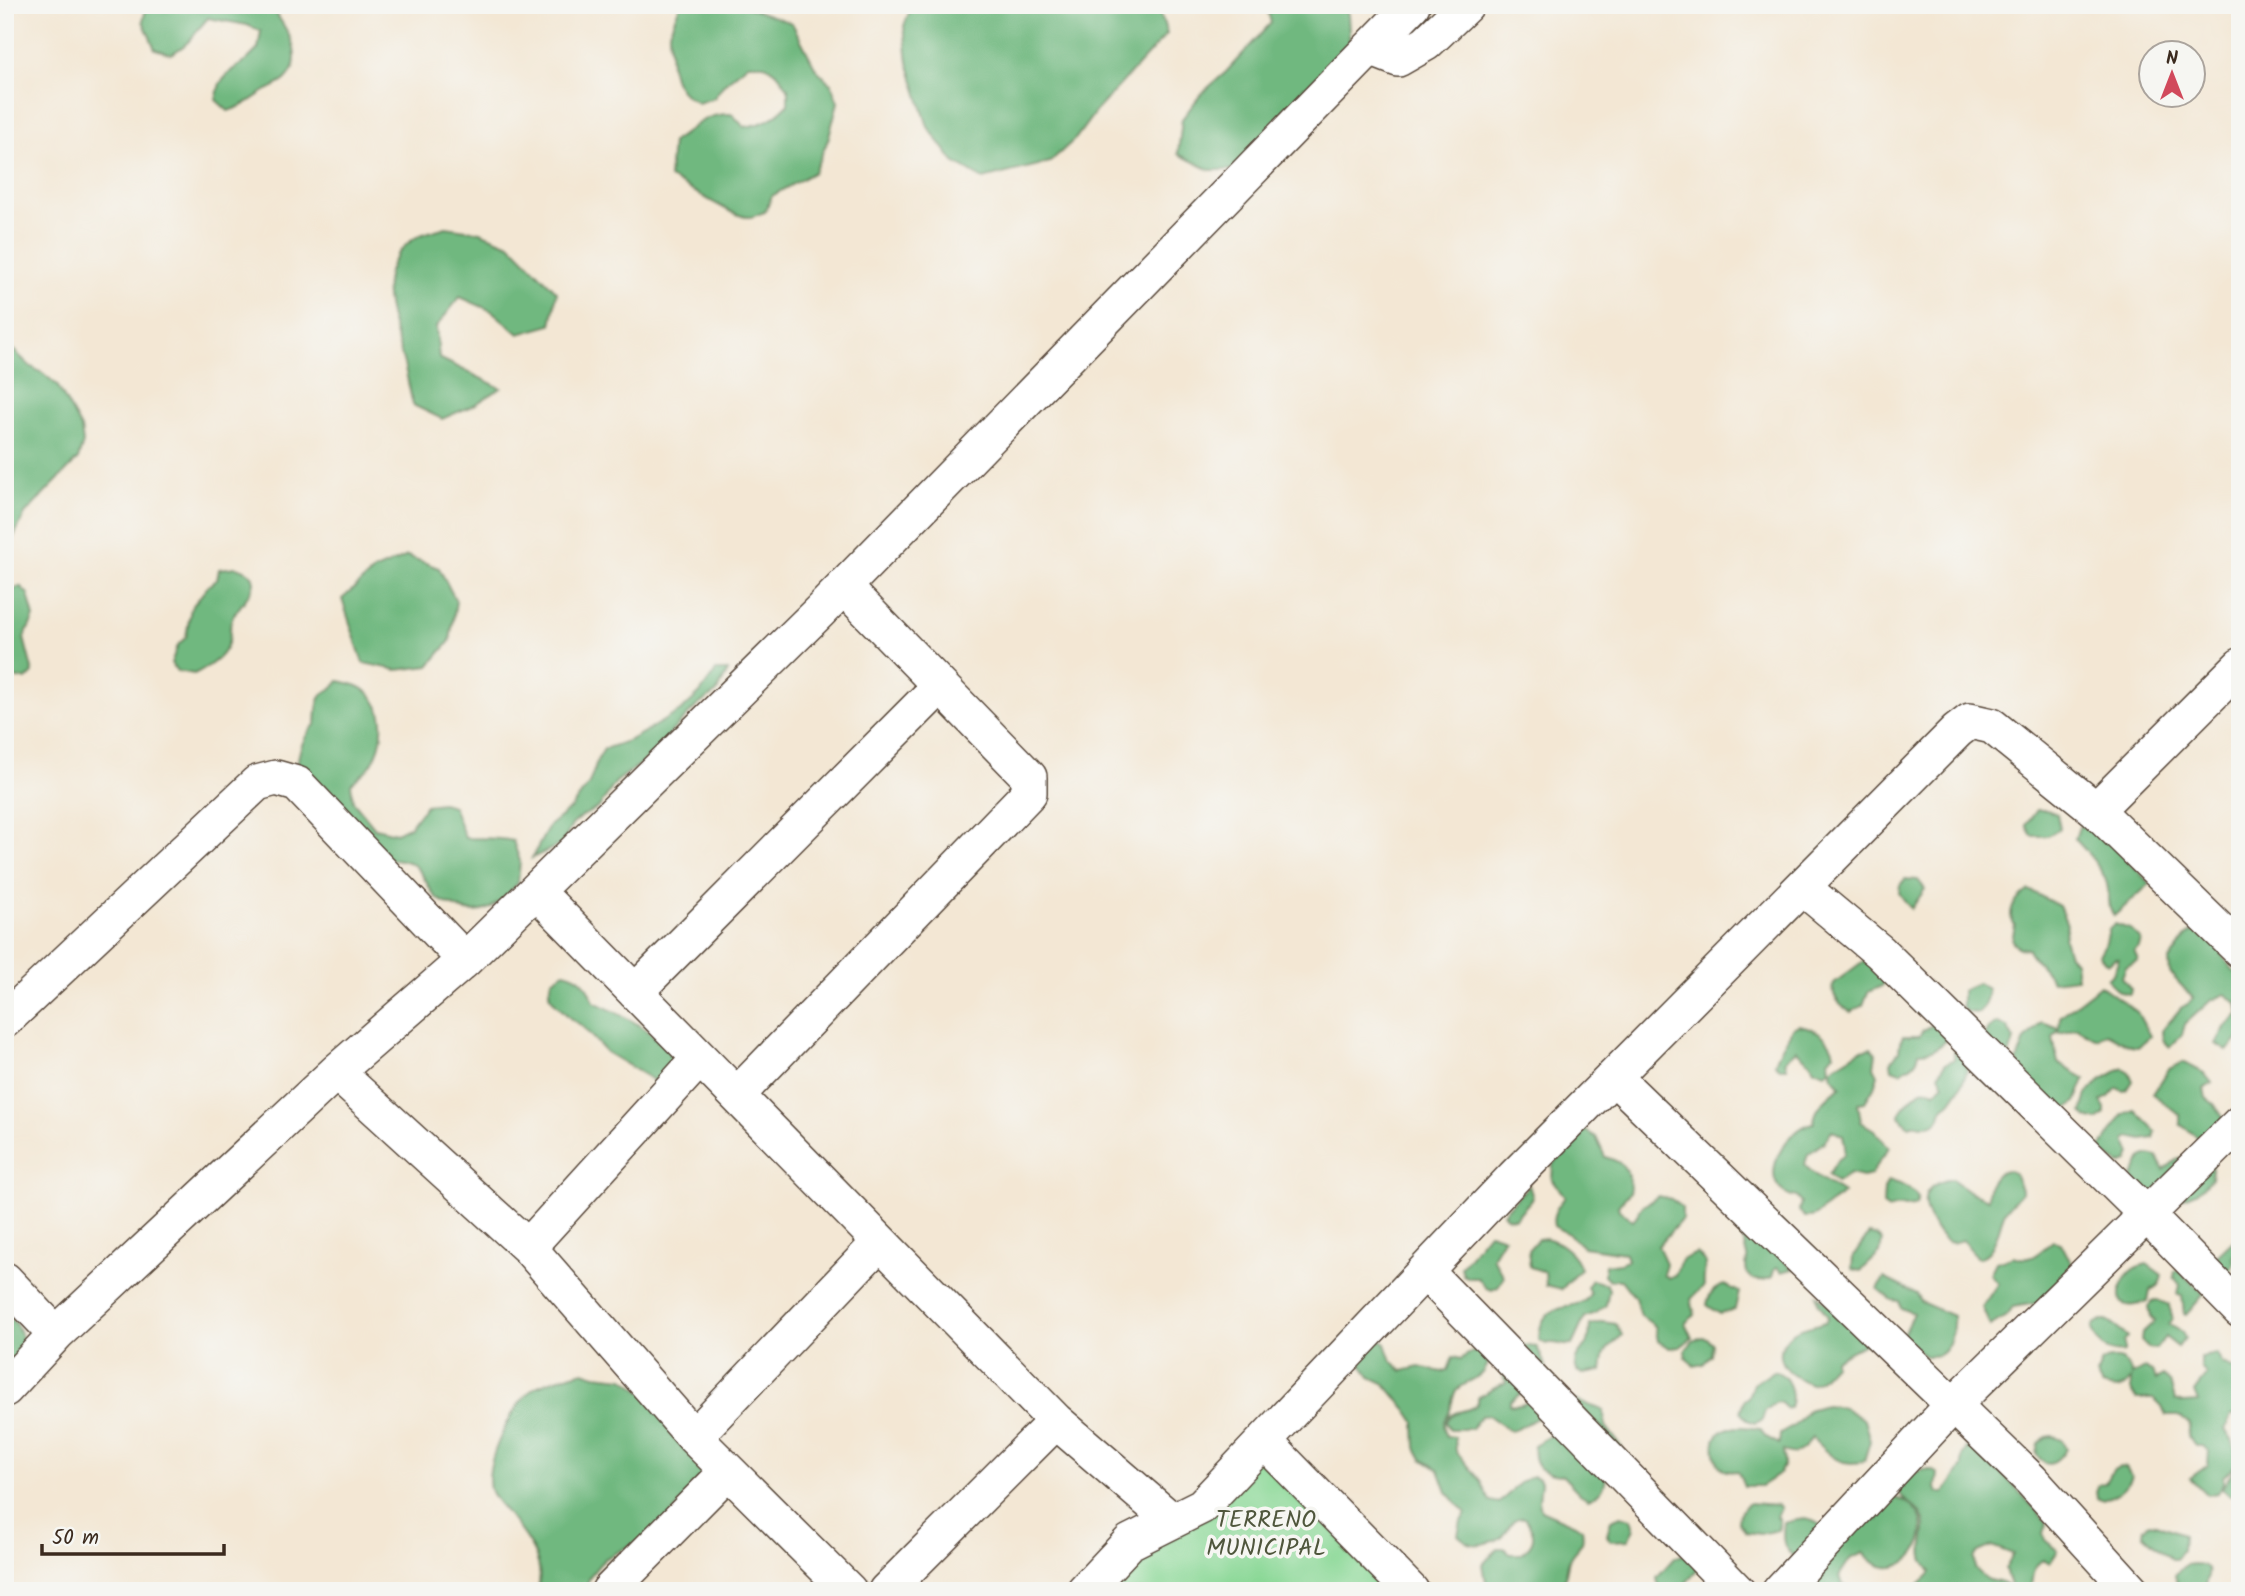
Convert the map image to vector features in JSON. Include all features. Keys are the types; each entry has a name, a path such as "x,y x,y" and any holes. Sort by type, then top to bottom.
{"street":[{"path":"5,1389 56,1334 336,1072 465,960 536,891 844,587 1412,5"},
{"path":"1370,48 1398,59 1426,43 1466,5"},
{"path":"737,1095 1029,793 1029,777 844,587"},
{"path":"2096,810 2240,666"},
{"path":"635,992 940,686"},
{"path":"1084,1591 1130,1542 1202,1506 1514,1177 1957,731 1970,721 1992,726 2096,810 2240,950"},
{"path":"5,1020 257,783 276,778 297,784 465,960"},
{"path":"1802,887 1880,952 2240,1310"},
{"path":"536,891 1056,1421 1171,1520"},
{"path":"528,1247 700,1058"},
{"path":"336,1072 528,1247 694,1437 849,1591"},
{"path":"1614,1077 2031,1480 2132,1591"},
{"path":"1780,1591 1952,1405 2145,1213 2240,1123"},
{"path":"694,1437 880,1242"},
{"path":"1424,1271 1737,1591"},
{"path":"5,1280 56,1334"},
{"path":"886,1591 1056,1421"},
{"path":"1264,1441 1411,1591"},
{"path":"609,1591 729,1471"}],"green space":[{"path":"147,5 270,5 292,42 295,61 292,70 282,82 244,105 228,111 216,100 220,83 258,49 261,31 247,25 208,18 188,42 171,54 155,49 143,21"},
{"path":"680,5 741,5 792,23 816,69 831,84 838,102 828,140 814,172 772,196 765,212 751,217 743,216 669,178 672,142 699,122 713,116 732,114 744,127 751,126 769,120 788,104 788,88 778,74 764,64 748,64 724,84 714,98 698,103 684,94 675,81 671,66 669,33"},
{"path":"912,5 1158,5 1167,34 1096,111 1076,138 1050,162 983,179 954,162 928,127 908,62 904,26"},
{"path":"1266,5 1342,5 1348,14 1350,48 1244,170 1210,170 1178,154 1182,119 1202,93 1226,72 1271,23"},
{"path":"446,227 480,232 510,244 557,292 551,325 519,334 492,311 460,297 436,327 439,358 501,388 474,405 442,419 413,405 387,293 392,264 401,250 415,238"},
{"path":"5,342 30,366 57,385 81,428 83,443 78,459 25,514 5,554"},
{"path":"407,556 439,568 456,601 450,641 429,666 397,670 363,663 342,599 375,570"},
{"path":"236,567 247,571 253,577 254,583 232,618 229,640 224,652 211,665 194,674 177,671 171,663 178,645 186,637 191,608 209,585 217,580 219,569"},
{"path":"20,586 28,594 34,617 24,638 33,673 26,680 5,675 5,593"},
{"path":"716,671 728,671 717,692 697,706 656,752 616,782 599,807 572,825 562,844 532,858 549,826 571,808 589,784 604,749 630,740 682,710 700,693"},
{"path":"339,681 365,690 373,697 381,716 382,736 379,747 371,765 351,784 353,801 375,828 396,833 410,826 426,805 442,803 453,806 465,838 513,841 520,861 518,883 497,904 481,911 463,910 436,897 422,874 412,864 396,860 368,860 298,771 300,752 308,733 316,724 320,699"},
{"path":"2037,810 2057,814 2060,829 2048,836 2032,836 2026,825"},
{"path":"2089,818 2150,884 2114,916 2102,873 2075,839 2079,827"},
{"path":"1905,879 1918,880 1925,889 1911,909 1899,893 1900,885"},
{"path":"2029,890 2059,906 2067,924 2064,939 2069,955 2075,962 2077,978 2052,981 2028,949 2019,948 2012,941 2015,925 2012,910"},
{"path":"2115,924 2130,929 2141,940 2134,951 2138,960 2126,967 2122,977 2131,989 2130,994 2120,992 2107,979 2113,974 2119,958 2108,964 2099,955 2109,929"},
{"path":"2201,929 2232,970 2240,975 2240,1037 2227,1051 2216,1044 2226,1026 2239,1014 2237,1003 2225,994 2210,1001 2185,1024 2182,1035 2170,1047 2163,1040 2162,1031 2193,998 2170,973 2169,960 2189,934"},
{"path":"1866,959 1887,979 1882,986 1868,992 1863,1005 1851,1012 1837,1000 1834,983"},
{"path":"564,972 584,982 594,1002 634,1022 656,1037 683,1072 663,1086 606,1052 549,995 552,980"},
{"path":"1978,983 1987,989 1986,1002 1979,1013 1967,1012 1962,1007 1962,990"},
{"path":"2100,985 2137,1012 2150,1036 2138,1047 2106,1033 2097,1039 2077,1028 2060,1033 2059,1030 2053,1038 2058,1063 2085,1079 2076,1102 2062,1113 2024,1079 2017,1061 2025,1040 2042,1022 2059,1028 2060,1017"},
{"path":"1936,1023 1949,1035 1944,1042 1933,1050 1919,1052 1915,1062 1900,1072 1892,1069 1891,1062 1899,1051 1903,1036 1919,1036 1923,1030"},
{"path":"1997,1023 2007,1027 2014,1040 2009,1056 1983,1038 1988,1029"},
{"path":"1799,1025 1811,1028 1830,1043 1834,1054 1829,1060 1830,1070 1825,1073 1814,1069 1796,1050 1785,1060 1787,1068 1780,1068 1775,1064 1792,1028"},
{"path":"1958,1047 1969,1055 1969,1061 1958,1091 1943,1108 1937,1121 1929,1125 1909,1126 1901,1118 1900,1112 1919,1092 1928,1089 1935,1092 1944,1084 1939,1074 1945,1064 1954,1059 1954,1051"},
{"path":"1871,1048 1876,1053 1874,1067 1878,1075 1865,1102 1858,1103 1861,1122 1874,1130 1889,1147 1871,1175 1862,1177 1850,1174 1836,1182 1828,1175 1838,1159 1844,1155 1845,1145 1843,1136 1832,1130 1824,1142 1808,1154 1805,1164 1843,1193 1816,1215 1805,1217 1799,1211 1801,1203 1796,1197 1783,1191 1776,1182 1774,1171 1777,1158 1793,1135 1814,1123 1819,1107 1841,1086 1831,1075 1832,1068 1861,1050"},
{"path":"2183,1062 2204,1073 2212,1083 2204,1089 2206,1098 2214,1104 2229,1126 2200,1139 2180,1124 2180,1115 2153,1094 2169,1069"},
{"path":"2123,1068 2129,1072 2133,1081 2127,1090 2117,1088 2101,1101 2105,1113 2098,1120 2086,1117 2082,1113 2087,1094 2101,1080"},
{"path":"2135,1110 2156,1131 2154,1138 2142,1140 2130,1137 2125,1140 2131,1154 2128,1161 2120,1164 2099,1151 2123,1114"},
{"path":"1584,1130 1596,1137 1605,1157 1625,1168 1630,1192 1618,1206 1619,1210 1632,1220 1642,1207 1658,1196 1671,1199 1682,1207 1682,1219 1658,1246 1666,1263 1663,1275 1669,1278 1675,1276 1681,1260 1697,1253 1705,1262 1704,1286 1691,1299 1695,1315 1685,1323 1692,1338 1680,1347 1669,1348 1658,1341 1655,1326 1641,1316 1635,1298 1621,1280 1609,1280 1604,1275 1605,1265 1627,1260 1625,1253 1583,1247 1554,1226 1554,1214 1565,1197 1552,1179 1553,1164"},
{"path":"2149,1155 2157,1157 2164,1170 2185,1156 2213,1158 2211,1179 2196,1193 2162,1207 2132,1179 2142,1158"},
{"path":"2007,1170 2014,1173 2022,1192 2006,1210 1990,1251 1978,1258 1962,1240 1948,1242 1938,1233 1925,1207 1926,1194 1930,1189 1952,1179 1970,1192 1988,1199 1992,1180"},
{"path":"1888,1180 1914,1192 1918,1198 1916,1205 1889,1209 1883,1205 1884,1189"},
{"path":"1529,1185 1533,1198 1515,1218 1507,1217 1503,1213"},
{"path":"1744,1222 1793,1269 1782,1272 1777,1267 1772,1277 1752,1279 1746,1267"},
{"path":"1489,1232 1504,1237 1492,1257 1504,1276 1498,1287 1492,1290 1486,1288 1478,1278 1463,1275 1461,1267"},
{"path":"1869,1234 1882,1241 1880,1253 1861,1271 1852,1269 1853,1257"},
{"path":"2240,1234 2240,1254 2233,1256 2230,1272 2223,1273 2212,1261"},
{"path":"1545,1238 1567,1249 1580,1269 1561,1290 1546,1286 1545,1272 1530,1267 1528,1250 1538,1239"},
{"path":"2053,1241 2061,1243 2074,1268 2037,1303 2013,1307 2006,1316 1990,1326 1982,1307 1998,1283 1990,1274 1996,1262 2014,1256 2030,1257"},
{"path":"2147,1264 2162,1275 2160,1282 2150,1290 2148,1301 2134,1305 2124,1304 2120,1296 2123,1283 2135,1269"},
{"path":"2178,1270 2204,1294 2186,1315 2182,1296 2178,1295 2180,1285 2174,1277 2175,1271"},
{"path":"1884,1278 1917,1294 1921,1302 1953,1316 1951,1338 1942,1352 1925,1356 1902,1337 1913,1313 1901,1308 1899,1301 1891,1300 1878,1289"},
{"path":"1592,1280 1606,1284 1609,1289 1606,1305 1585,1317 1572,1345 1546,1344 1539,1340 1541,1326 1546,1317 1553,1311 1585,1300 1590,1294 1587,1287"},
{"path":"1725,1285 1739,1292 1735,1309 1720,1314 1707,1305 1712,1292"},
{"path":"1817,1295 1870,1341 1834,1360 1834,1365 1820,1380 1811,1384 1790,1372 1781,1353 1791,1334 1825,1322 1828,1317 1818,1302"},
{"path":"2157,1300 2169,1305 2172,1319 2168,1324 2178,1329 2185,1338 2178,1347 2165,1337 2156,1349 2148,1348 2141,1341 2142,1333 2155,1321 2151,1318 2149,1307"},
{"path":"5,1312 16,1324 25,1344 5,1391"},
{"path":"2106,1320 2128,1337 2124,1342 2124,1352 2108,1350 2096,1339 2092,1329 2094,1324"},
{"path":"1603,1322 1616,1324 1622,1335 1606,1350 1602,1371 1583,1374 1577,1371 1576,1359 1588,1342 1590,1325"},
{"path":"1701,1337 1712,1343 1711,1356 1703,1364 1694,1366 1686,1357 1685,1351 1693,1341"},
{"path":"1380,1340 1386,1344 1392,1361 1402,1371 1419,1367 1442,1372 1448,1370 1453,1357 1461,1359 1476,1351 1492,1357 1483,1373 1456,1390 1445,1423 1446,1436 1455,1437 1456,1451 1479,1479 1490,1501 1499,1503 1520,1483 1532,1476 1541,1482 1541,1510 1582,1528 1582,1542 1571,1556 1565,1579 1558,1586 1529,1592 1489,1591 1483,1564 1498,1548 1504,1548 1510,1554 1521,1554 1532,1541 1531,1528 1525,1518 1515,1519 1500,1539 1476,1545 1458,1535 1466,1513 1447,1492 1439,1470 1422,1459 1416,1448 1415,1422 1385,1384 1370,1377 1358,1359"},
{"path":"1519,1345 1537,1347 1546,1367 1541,1380 1510,1401 1510,1405 1523,1404 1533,1397 1574,1400 1603,1410 1606,1426 1622,1448 1610,1462 1601,1491 1588,1499 1562,1475 1544,1471 1536,1463 1534,1445 1561,1429 1545,1414 1510,1431 1488,1415 1481,1416 1471,1429 1450,1429 1446,1422 1452,1414 1474,1407 1478,1403 1478,1397 1506,1382 1503,1376"},
{"path":"2216,1354 2223,1364 2240,1372 2240,1415 2231,1416 2225,1430 2232,1439 2238,1461 2223,1477 2223,1483 2217,1493 2207,1495 2190,1478 2208,1465 2209,1451 2203,1446 2196,1446 2188,1436 2190,1424 2179,1416 2166,1416 2154,1399 2137,1399 2131,1390 2131,1379 2122,1388 2111,1388 2102,1386 2096,1375 2102,1362 2121,1360 2128,1365 2132,1375 2144,1368 2152,1372 2156,1380 2163,1376 2170,1382 2175,1400 2184,1403 2198,1402 2194,1392 2206,1375 2201,1367 2201,1357"},
{"path":"584,1371 624,1378 721,1450 660,1530 604,1559 590,1576 585,1591 537,1591 540,1580 536,1559 526,1539 491,1492 491,1464 501,1435 517,1408 533,1389"},
{"path":"1773,1371 1787,1380 1792,1396 1790,1407 1787,1409 1776,1402 1765,1411 1762,1420 1755,1423 1747,1420 1740,1412 1744,1400 1753,1384"},
{"path":"1825,1405 1843,1407 1864,1420 1870,1441 1864,1461 1841,1461 1812,1438 1803,1449 1794,1454 1783,1451 1784,1464 1779,1474 1761,1486 1744,1486 1738,1471 1727,1471 1720,1466 1715,1445 1717,1436 1726,1429 1760,1429 1766,1437 1779,1444 1780,1434 1794,1426 1808,1410"},
{"path":"2046,1437 2062,1440 2066,1448 2056,1460 2048,1463 2036,1454 2038,1444"},
{"path":"1978,1447 2047,1522 2043,1533 2045,1540 2058,1551 2050,1563 2043,1559 2036,1566 2031,1591 2011,1589 2005,1569 2013,1554 1992,1546 1978,1552 1974,1558 1975,1569 1988,1579 2004,1584 2011,1591 1914,1591 1931,1572 1923,1557 1925,1523 1921,1513 1902,1497 1898,1488 1911,1475 1927,1470 1938,1474 1936,1488 1938,1493 1944,1493 1962,1467 1962,1456 1967,1448"},
{"name":"TERRENO MUNICIPAL","path":"1265,1452 1403,1591 1085,1591"},
{"path":"2240,1466 2240,1494 2230,1496 2222,1488 2235,1467"},
{"path":"2126,1468 2131,1476 2123,1489 2103,1500 2097,1497 2099,1484 2106,1483 2113,1470"},
{"path":"1884,1496 1904,1501 1916,1510 1922,1522 1922,1536 1918,1548 1909,1559 1899,1566 1886,1567 1876,1564 1863,1553 1850,1559 1839,1576 1842,1585 1853,1591 1791,1591 1796,1558 1784,1543 1784,1523 1807,1519 1822,1526 1868,1514 1878,1520 1874,1505"},
{"path":"1748,1503 1778,1505 1781,1508 1777,1517 1780,1521 1778,1530 1760,1534 1746,1532 1738,1522 1739,1514"},
{"path":"1621,1516 1631,1519 1634,1529 1628,1540 1611,1541 1607,1534 1611,1520"},
{"path":"2149,1523 2183,1534 2182,1551 2176,1559 2171,1559 2143,1534 2144,1527"},
{"path":"1684,1554 1702,1565 1685,1584 1684,1591 1664,1591 1657,1577 1674,1558"},
{"path":"2185,1565 2206,1566 2208,1569 2205,1591 2176,1591 2179,1588 2175,1575"}]}
